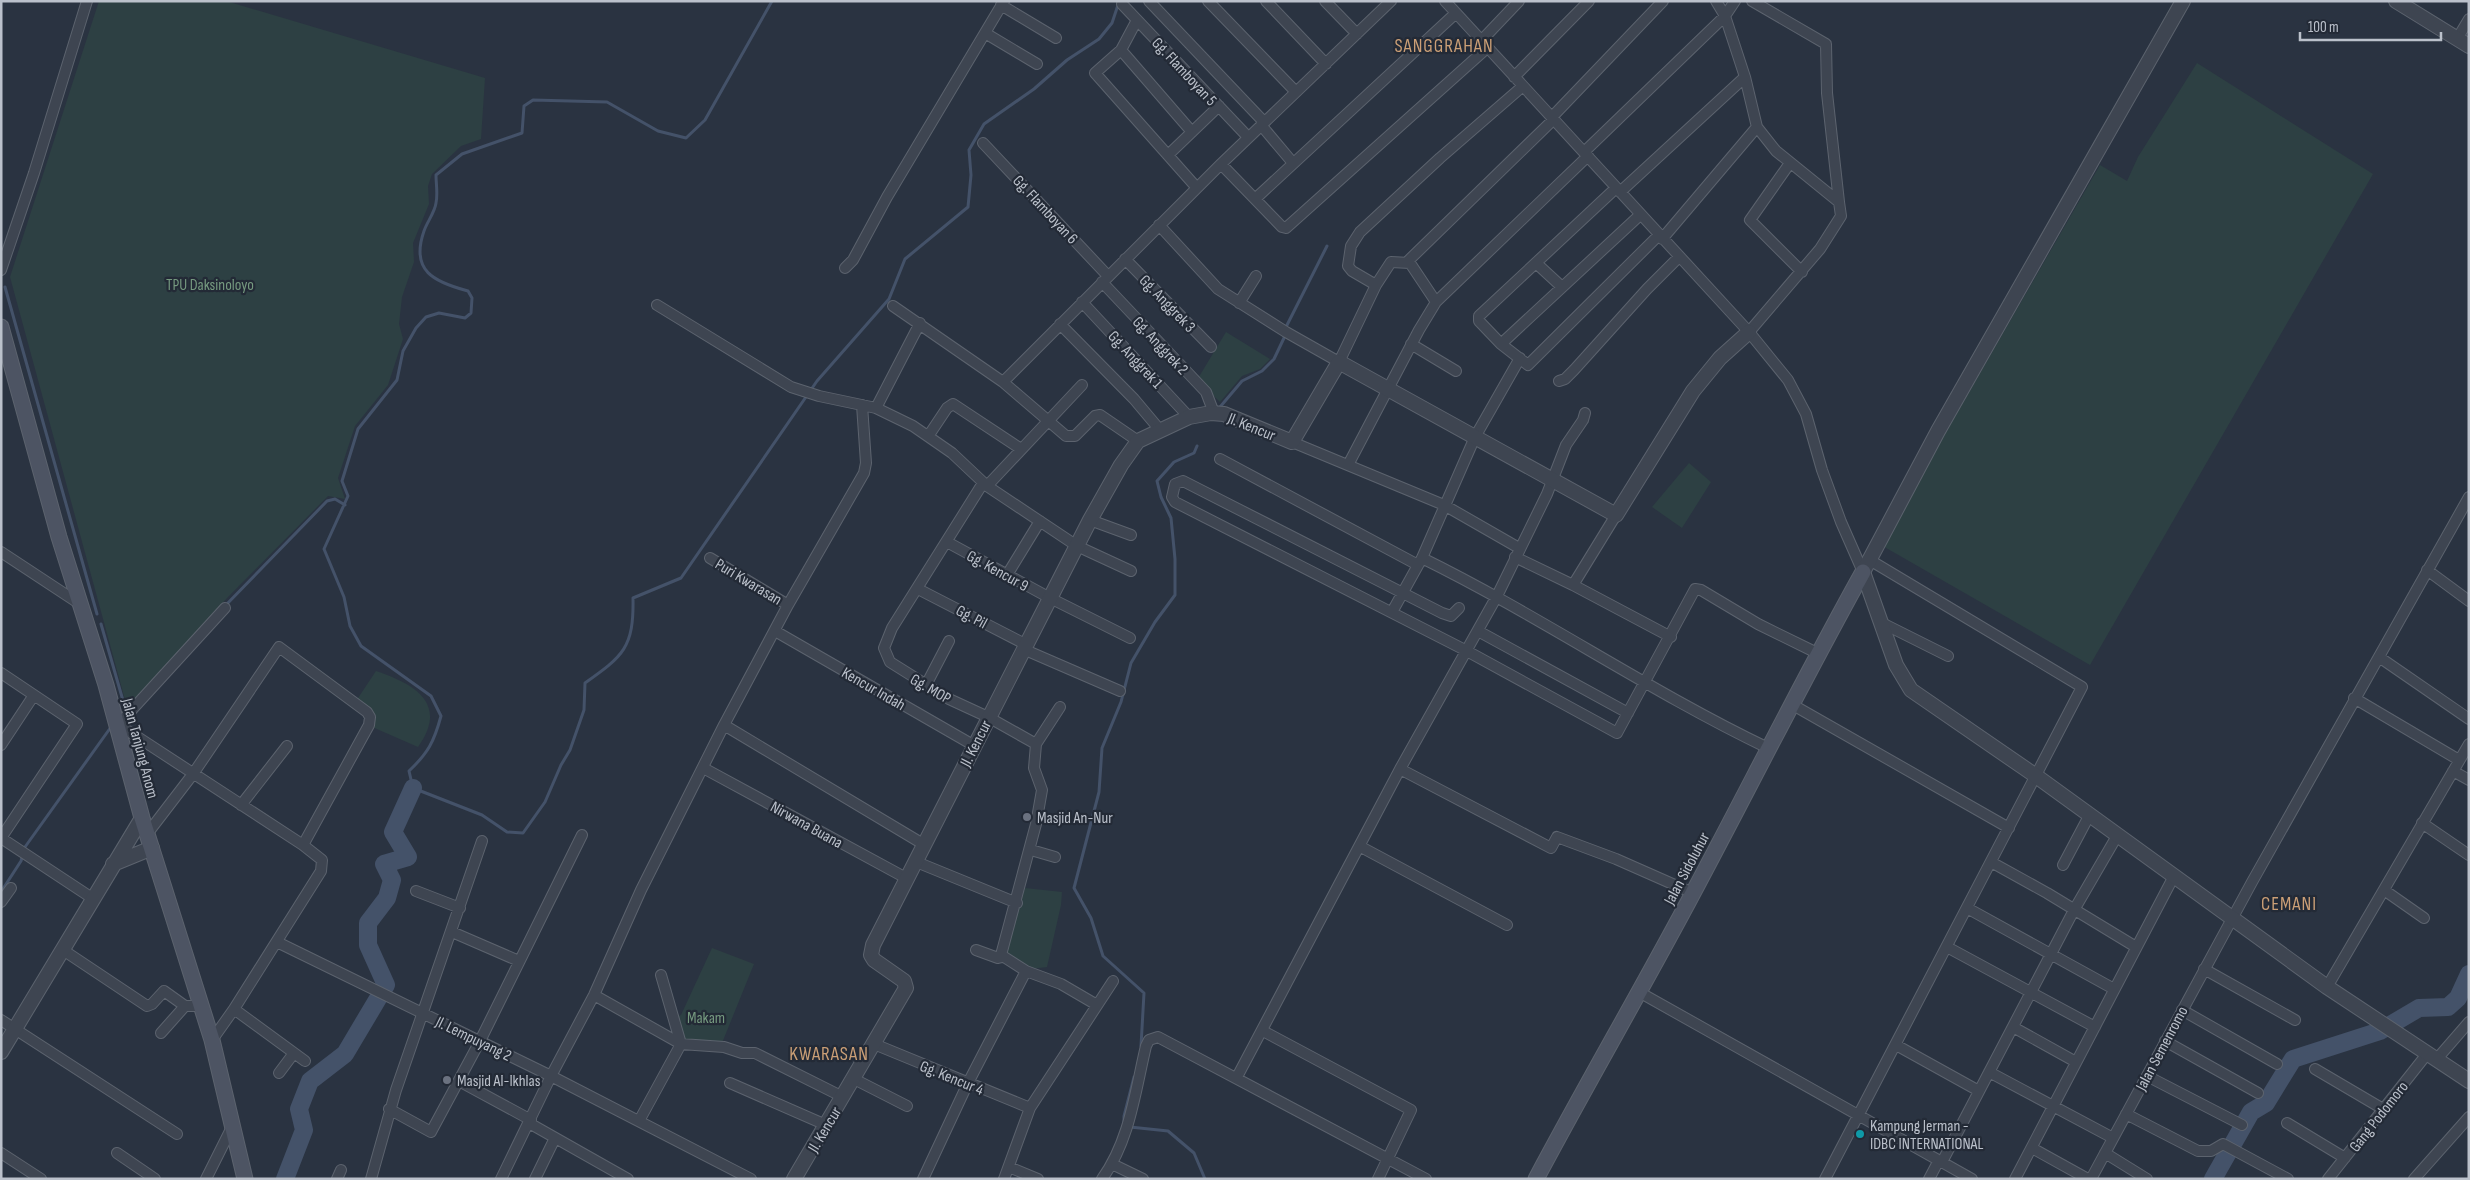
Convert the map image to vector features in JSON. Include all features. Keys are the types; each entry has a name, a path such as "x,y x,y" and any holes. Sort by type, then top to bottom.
{"main road":[{"name":"Jalan Tanjung Anom","path":"1,327 59,537 117,724 142,818 212,1040 245,1179"},
{"name":"Jalan Sidoluhur","path":"1536,1179 1693,893 1768,748 1793,705 1818,653 1866,566"}],"street":[{"path":"1,270 34,173 87,1"},
{"path":"1149,1 1263,124 1294,163"},
{"path":"1208,1 1296,92"},
{"path":"1266,1 1326,64"},
{"path":"1325,1 1357,34"},
{"path":"1445,1 1749,332 1788,380 1806,414 1838,513 1866,566 1880,622 1896,666 1911,690 2036,776 2088,816 2327,987 2398,1036 2469,1081"},
{"path":"1221,164 1282,227 1287,227 1484,44 1519,1"},
{"path":"1514,77 1589,1"},
{"path":"1408,262 1553,118 1663,1"},
{"path":"1716,1 1725,16 1745,77 1757,127 1790,163 1839,202"},
{"path":"1348,464 1411,344 1436,302 1725,16 1735,1"},
{"path":"1573,585 1693,391 1720,358 1749,332 1802,272 1840,216 1830,119 1826,44 1798,30 1752,1"},
{"path":"1866,566 2183,1"},
{"path":"2398,2 2463,42 2469,19"},
{"path":"845,268 853,260 887,196 1002,3 1056,38"},
{"path":"1004,382 1159,225 1357,34 1386,3"},
{"name":"Gg. Flamboyan 5","path":"1122,4 1248,138"},
{"path":"1255,199 1456,13"},
{"path":"1137,20 1121,50 1095,73 1197,188"},
{"path":"985,33 1037,64"},
{"path":"1121,50 1192,132"},
{"path":"1745,77 1536,263 1479,316 1480,323 1501,344 1528,364 1661,237 1757,127"},
{"path":"1376,285 1356,274 1348,266 1352,246 1360,232 1440,158 1523,86"},
{"path":"1168,155 1219,106"},
{"name":"Gg. Flamboyan 6","path":"983,142 1105,279"},
{"path":"1790,163 1750,220 1802,272"},
{"path":"1501,344 1640,215"},
{"path":"1159,225 1211,282 1239,303 1387,390 1616,516"},
{"path":"1559,381 1565,379 1574,370 1647,288 1679,257"},
{"name":"Gg. Anggrek 3","path":"1125,259 1211,347"},
{"path":"1436,302 1413,266 1408,262 1391,262 1376,285 1339,362 1292,442 1444,505 1517,553 1671,637"},
{"path":"1536,263 1562,287"},
{"path":"1239,303 1256,276"},
{"name":"Gg. Anggrek 2","path":"1105,279 1206,392 1214,413"},
{"name":"Gg. Anggrek 1","path":"1082,302 1189,417"},
{"path":"657,305 781,381 819,396 876,408 929,435 952,453 985,484 1077,546 1131,571"},
{"path":"893,306 920,323 967,359 1004,382 1066,436 1072,438 1095,416 1100,415 1138,442"},
{"path":"876,408 920,323"},
{"path":"1060,324 1134,400 1160,430"},
{"path":"1411,344 1456,371"},
{"path":"1392,612 1420,561 1475,437 1520,358"},
{"path":"918,588 985,484 1082,385"},
{"path":"929,435 947,408 952,404 1021,449"},
{"path":"501,1179 551,1076 594,995 643,887 724,725 788,605 864,473 866,463 862,405"},
{"name":"Jl. Kencur","path":"794,1179 906,988 904,981 874,960 871,952 914,861 973,745 1090,520 1121,465 1138,442 1189,417 1214,413 1230,416 1292,442"},
{"path":"1237,1077 1361,847 1400,769 1465,650 1478,632 1497,596 1552,480 1566,444 1583,420 1584,413"},
{"path":"1220,459 1420,561 1497,596 1713,720 1768,748"},
{"path":"1459,608 1451,616 1447,615 1183,482 1175,484 1172,497 1174,502 1465,650 1617,733 1671,637 1694,590 1697,589 1758,624 1818,653"},
{"name":"Jalan Semenromo","path":"2090,1179 2354,698 2469,497"},
{"path":"1090,520 1131,535"},
{"path":"1007,575 1040,521"},
{"name":"Gg. Kencur 9","path":"947,542 1050,598 1130,638"},
{"path":"1,552 80,604"},
{"name":"Puri Kwarasan","path":"710,558 788,605"},
{"path":"1825,1179 2082,688 1866,566"},
{"path":"2427,570 2469,601"},
{"name":"Gg. Pil","path":"918,588 1024,647 1120,691"},
{"name":"Gg. MOP","path":"918,588 892,628 884,648 890,662 949,699 988,716 1036,744"},
{"path":"212,1040 234,1009 321,871 320,857 117,724 225,608"},
{"path":"1880,622 1948,656"},
{"name":"Kencur Indah","path":"775,631 973,745"},
{"path":"1478,632 1628,713"},
{"path":"926,685 949,642"},
{"path":"113,864 150,841 279,647 367,712 370,717 369,725 303,845"},
{"path":"2379,656 2469,719"},
{"path":"1,673 77,724 1,838 92,898"},
{"path":"1,745 34,695"},
{"path":"2354,698 2459,760"},
{"path":"1793,705 2008,828"},
{"path":"1002,957 1031,850 1042,790 1034,768 1036,744 1060,707"},
{"path":"724,725 923,844"},
{"path":"2327,987 2469,744"},
{"path":"242,805 288,746"},
{"path":"1400,769 1551,848 1557,837 1616,859 1693,893"},
{"name":"Nirwana Buana","path":"707,770 906,878"},
{"path":"2453,771 2469,780"},
{"path":"2062,865 2088,816"},
{"path":"1,1052 16,1030 92,898 142,818"},
{"path":"2422,823 2469,855"},
{"path":"390,1110 431,1132 480,1041 582,835"},
{"path":"1929,1179 1941,1161 1979,1091 2074,910 2117,836"},
{"path":"371,1179 390,1110 482,841"},
{"path":"1361,847 1508,925"},
{"path":"1031,850 1055,857"},
{"path":"914,861 1017,902"},
{"path":"1991,862 2136,947"},
{"path":"2014,1179 2174,876"},
{"path":"1,902 11,888"},
{"path":"2384,890 2424,918"},
{"path":"416,891 460,908"},
{"path":"1967,908 2114,989"},
{"path":"452,932 519,961"},
{"name":"Jl. Lempuyang 2","path":"277,942 551,1076 751,1179"},
{"path":"1947,947 2095,1027"},
{"path":"63,950 147,1006 152,1004 164,991 185,1006 202,1006"},
{"path":"976,950 998,958 1002,957 1026,971 1061,984 1096,1004"},
{"path":"2204,969 2295,1020"},
{"path":"923,1179 968,1084 1026,971"},
{"path":"639,1121 681,1044 661,974"},
{"path":"1004,1179 1030,1108 1096,1004 1113,981"},
{"path":"1639,992 1972,1179"},
{"path":"594,995 681,1044 724,1047 742,1053 755,1053 843,1097"},
{"path":"161,1032 185,1006"},
{"path":"234,1009 305,1061"},
{"path":"2182,1010 2277,1064"},
{"path":"1,1020 177,1134"},
{"name":"Gang Podomoro","path":"2328,1179 2383,1109 2431,1057 2469,1022"},
{"path":"2012,1027 2076,1062"},
{"path":"1263,1031 1411,1110 1378,1179"},
{"path":"1102,1179 1112,1164 1128,1127 1146,1046 1154,1038 1161,1038 1426,1179"},
{"path":"2165,1041 2258,1093"},
{"name":"Gg. Kencur 4","path":"874,1044 1030,1108"},
{"path":"1896,1045 1979,1091"},
{"path":"279,1073 294,1053"},
{"path":"2315,1069 2383,1109"},
{"path":"1989,1072 2113,1138"},
{"path":"2147,1076 2242,1125"},
{"path":"854,1079 906,1107"},
{"path":"459,1081 628,1179"},
{"path":"730,1083 826,1125"},
{"path":"2126,1114 2198,1151 2211,1151 2223,1144 2288,1179"},
{"path":"2414,1179 2469,1117"},
{"path":"2287,1123 2345,1158"},
{"path":"206,1179 232,1125"},
{"path":"535,1179 555,1138"},
{"path":"2032,1148 2090,1179"},
{"path":"117,1153 155,1179"},
{"path":"2104,1153 2146,1179"},
{"path":"3,1158 41,1179"},
{"path":"1112,1164 1143,1179"},
{"path":"1009,1167 1038,1179"}],"green space":[{"name":"TPU Daksinoloyo","path":"99,1 226,1 485,78 481,139 461,146 432,174 428,186 429,204 413,243 414,262 402,297 399,324 403,339 388,385 355,426 338,478 345,499 328,496 228,597 127,707 10,277"},
{"path":"2197,63 2373,174 2090,665 1881,545 2100,165 2127,181 2138,157"},
{"path":"1226,332 1270,359 1260,369 1242,376 1220,402 1197,380"},
{"path":"1689,463 1711,482 1682,528 1652,507"},
{"path":"376,671 415,689 429,707 430,719 427,732 418,747 370,726 356,701"},
{"path":"1025,888 1062,892 1061,905 1047,967 1030,969 1004,954"},
{"name":"Makam","path":"712,948 754,964 722,1043 684,1041 678,1016 681,1015"}],"waterway":[{"path":"772,1 705,120 686,138 658,131 607,102 533,100 524,106 522,133 462,154 436,175 436,203 424,231 420,245 420,256 428,273 435,279 468,291 472,298 471,313 465,318 439,313 426,317 416,328 403,351 397,380 358,429 342,481 348,496 324,549 344,597 350,626 361,646 431,696 441,716 436,733 429,746 409,771 413,788 482,815 507,832 523,833 545,802 561,765 570,750 584,710 585,683 609,665 624,649 628,640 633,615 633,598 681,578 817,381 889,299 905,259 968,207 971,175 969,150 984,124 1034,89 1067,60 1099,39 1112,23 1119,2"},
{"path":"1220,407 1242,381 1262,371 1274,359 1284,338 1285,329 1327,246"},
{"path":"5,287 97,614"},
{"path":"1141,1046 1144,993 1103,956 1091,918 1074,888 1099,792 1102,748 1121,702 1131,663 1155,622 1175,595 1175,559 1171,518 1161,497 1157,481 1174,462 1194,453 1197,446"},
{"path":"224,607 327,501 335,499 345,505"},
{"path":"101,624 126,711"},
{"path":"1,892 21,861 25,847 111,727"},
{"path":"285,1179 304,1130 299,1109 310,1081 345,1054 386,985 368,945 368,923 387,898 392,880 384,864 408,857 393,832 413,788"},
{"path":"2213,1179 2251,1112 2266,1103 2293,1059 2380,1031 2419,1008 2448,1007 2458,998 2469,974"},
{"path":"1124,1122 1134,1077"},
{"path":"1130,1127 1168,1131 1194,1153 1205,1179"}],"place":[{"name":"Masjid An-Nur","path":"1027,817"},
{"name":"Masjid Al-Ikhlas","path":"447,1080"},
{"name":"Kampung Jerman - IDBC INTERNATIONAL","path":"1860,1134"}],"district":[{"name":"SANGGRAHAN","path":"1444,45"},
{"name":"CEMANI","path":"2289,903"},
{"name":"KWARASAN","path":"829,1053"}]}
